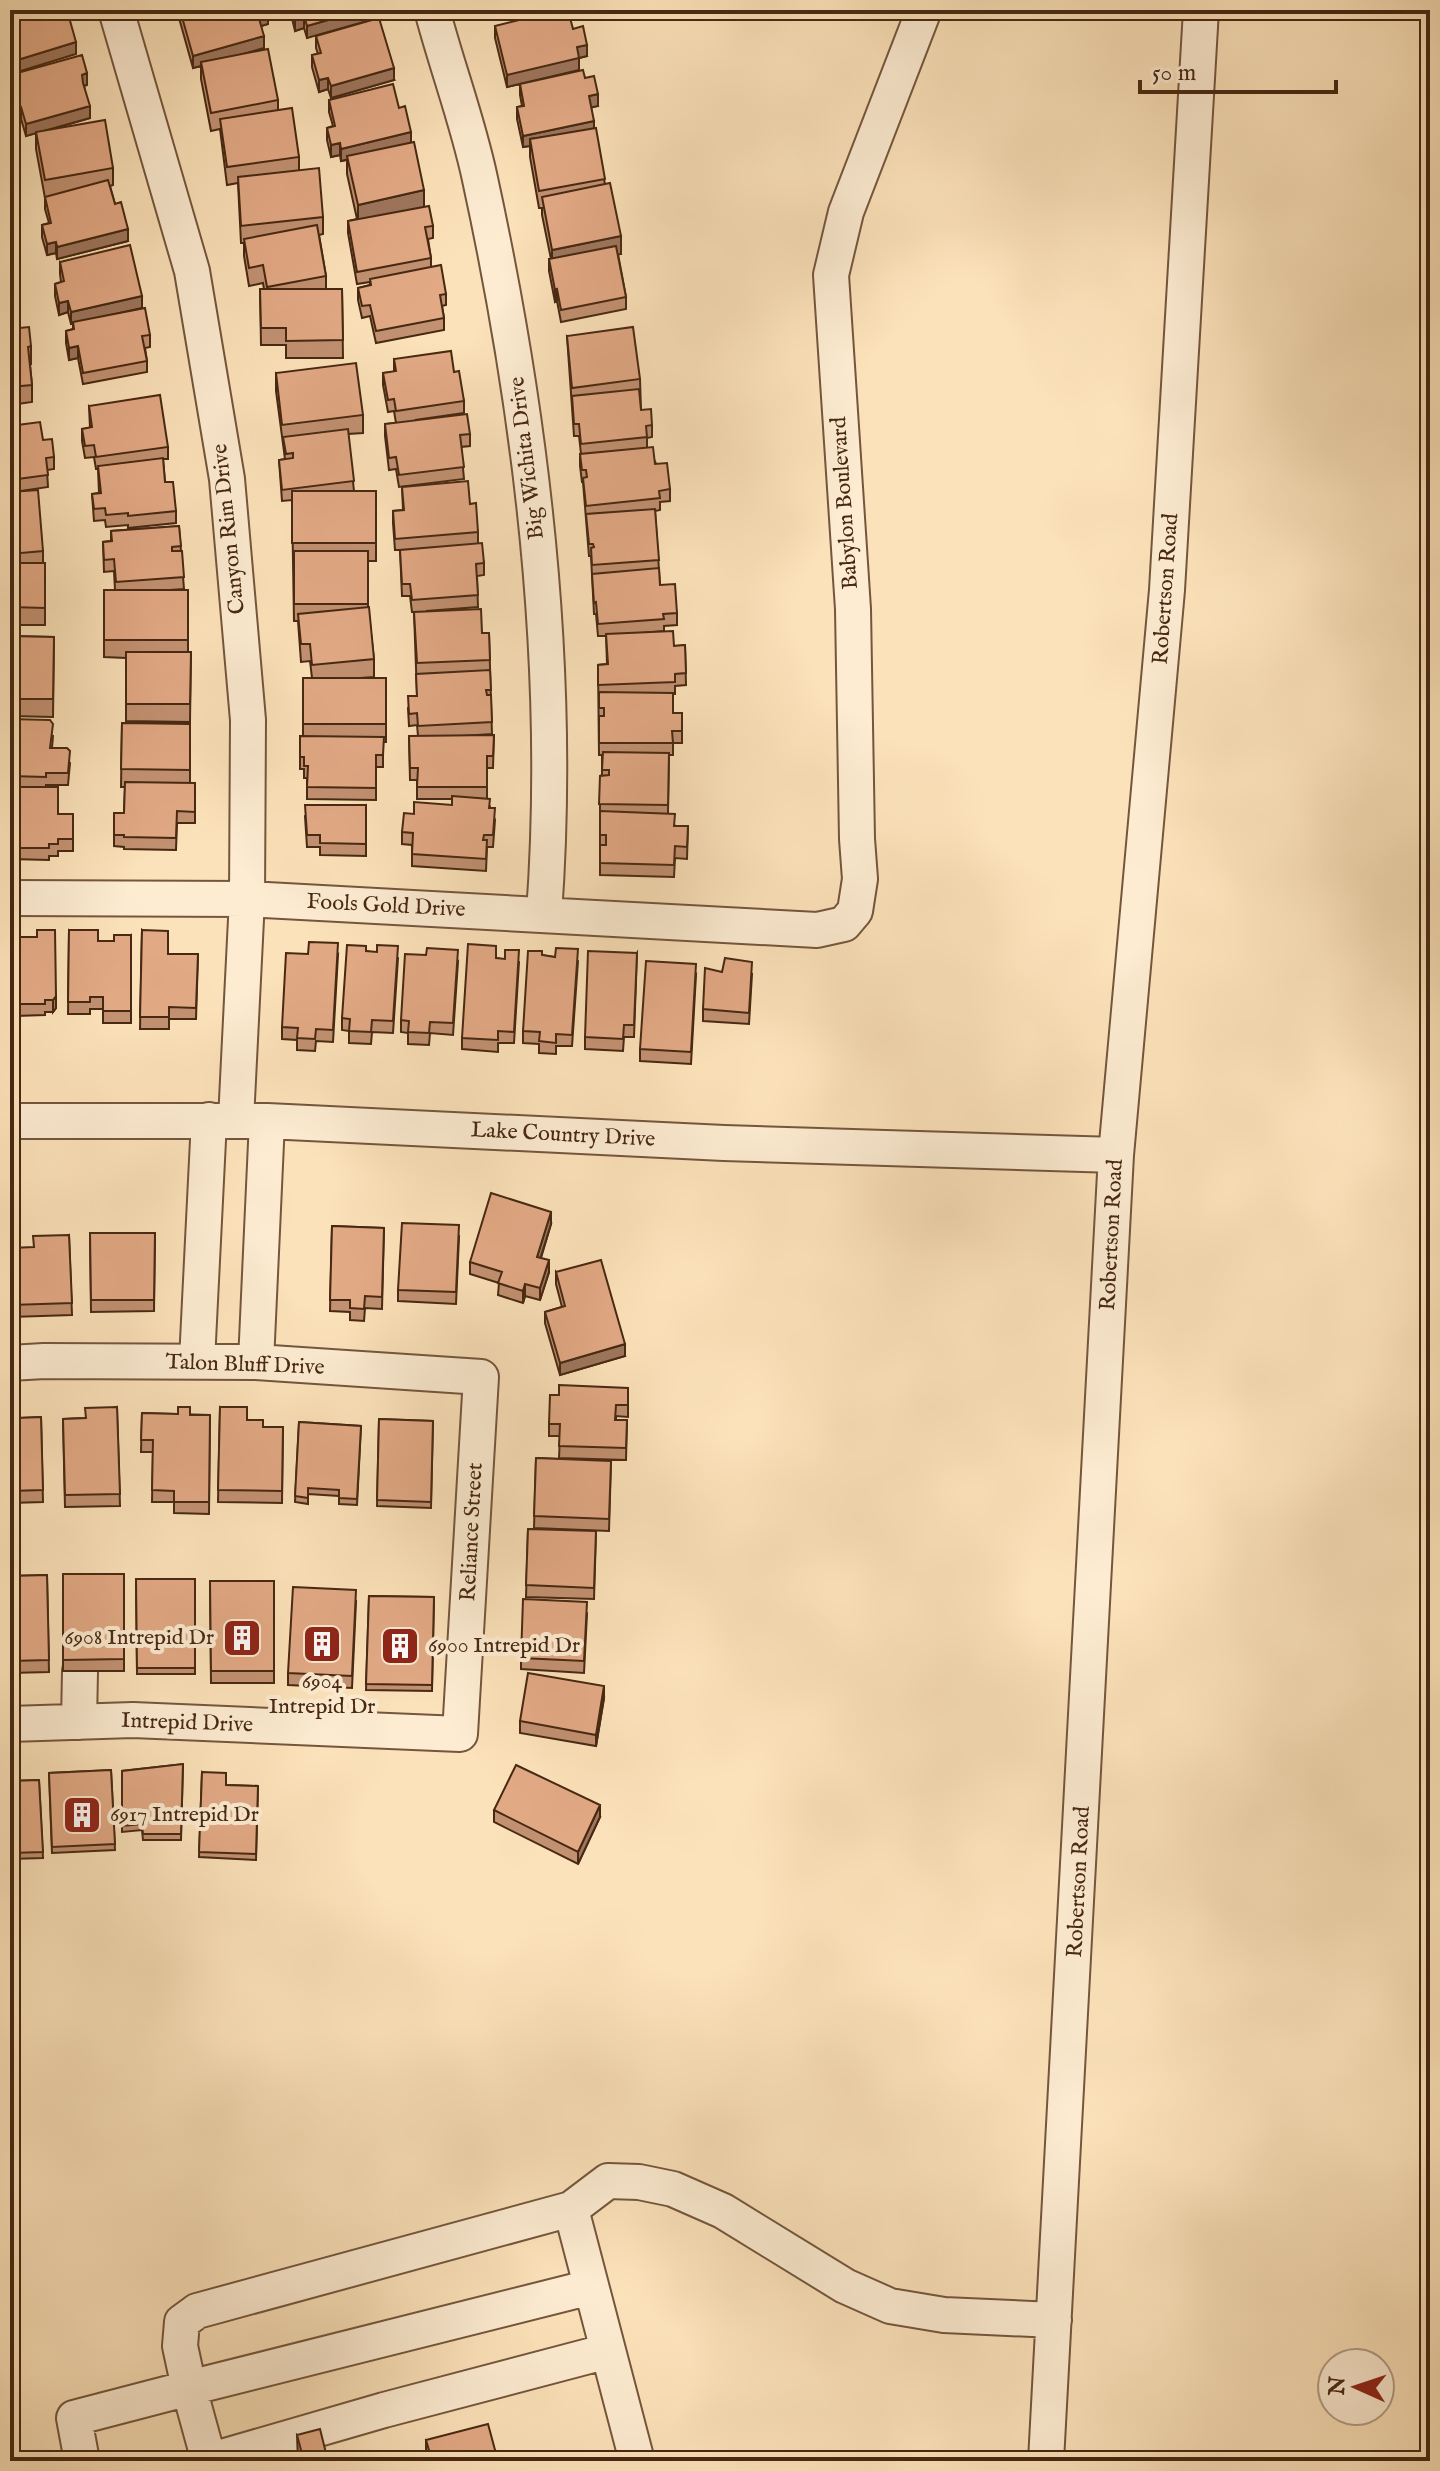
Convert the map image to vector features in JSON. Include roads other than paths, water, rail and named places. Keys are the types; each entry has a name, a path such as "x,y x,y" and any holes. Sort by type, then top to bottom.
{"street":[{"name":"Canyon Rim Drive","path":"116,10 192,271 227,479 248,720 247,899 237,1120"},
{"name":"Big Wichita Drive","path":"432,10 480,177 517,372 534,501 548,697 549,842 544,914"},
{"name":"Babylon Boulevard","path":"761,927 817,930 844,924 855,911 860,879 853,609 831,275 846,212 924,10"},
{"name":"Robertson Road","path":"1046,2461 1116,1155 1167,590 1201,10"},
{"name":"Fools Gold Drive","path":"10,898 247,899 761,927"},
{"name":"Lake Country Drive","path":"10,1121 237,1120 724,1143 1116,1155"},
{"path":"197,1361 237,1120"},
{"path":"237,1120 256,1362"},
{"name":"Talon Bluff Drive","path":"10,1363 256,1362 481,1377"},
{"name":"Reliance Street","path":"460,1734 481,1377"},
{"path":"79,1722 80,1671"},
{"name":"Intrepid Drive","path":"10,1724 133,1720 460,1734"},
{"path":"608,2351 384,2410 209,2461 180,2346 182,2322 197,2311 571,2209 608,2181 639,2182 673,2189 723,2211 845,2286 890,2306 944,2315 1054,2320"},
{"path":"571,2209 637,2461"},
{"path":"82,2461 74,2418 591,2287"}],"place":[{"name":"6908 Intrepid Dr","path":"242,1638"},
{"name":"6904 Intrepid Dr","path":"322,1644"},
{"name":"6900 Intrepid Dr","path":"400,1646"},
{"name":"6917 Intrepid Dr","path":"82,1815"}]}
